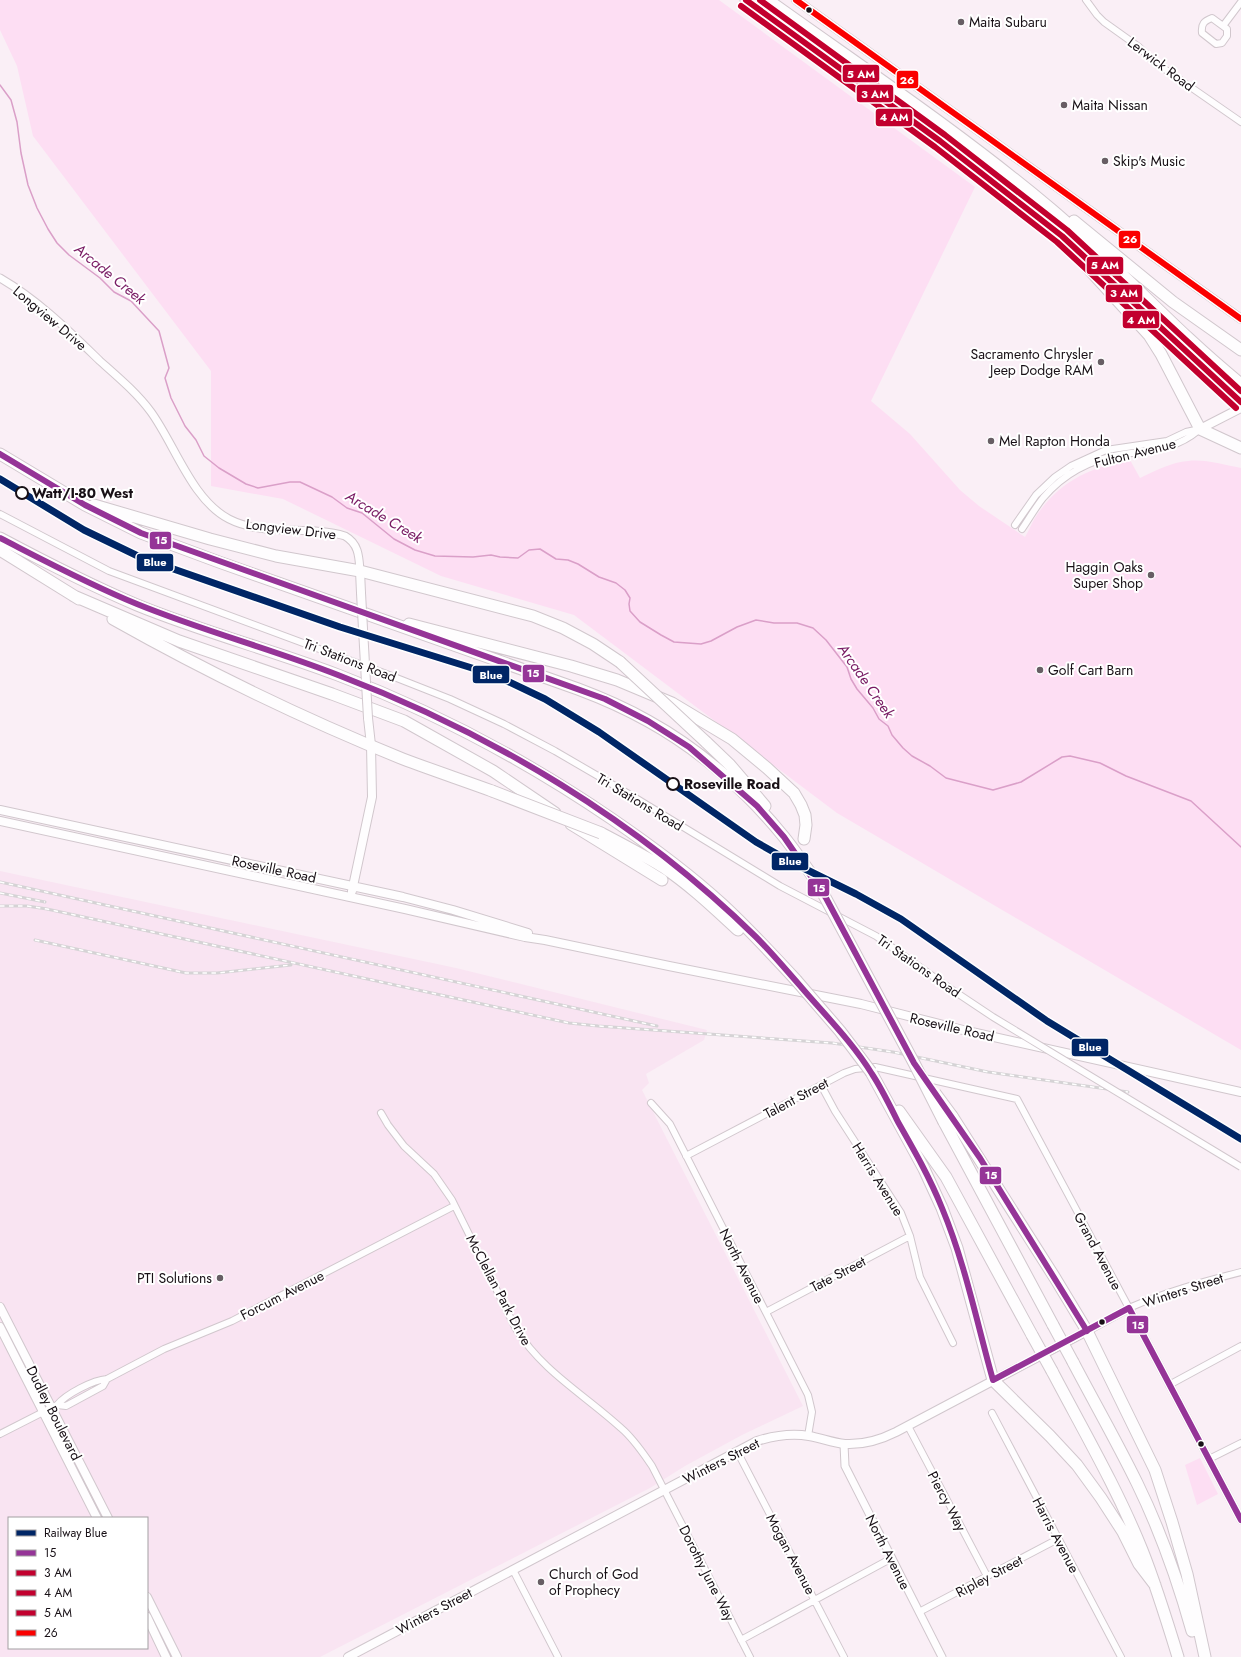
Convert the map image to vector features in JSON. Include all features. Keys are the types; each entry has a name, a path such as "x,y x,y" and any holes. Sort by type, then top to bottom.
{"highway":[{"path":"746,0 940,141 1062,236 1157,325 1240,407"},
{"path":"768,0 1088,231 1173,302 1241,350"},
{"path":"998,166 1103,256 1219,366 1241,384"},
{"path":"1062,236 1082,262 1149,335 1161,354 1200,429 1241,448"},
{"path":"0,454 71,497 105,516 141,533 605,699 648,721 689,747 758,803 786,830 818,884 914,1063 948,1119 1055,1278 1086,1331 1155,1470 1187,1574 1205,1657"},
{"path":"71,497 210,539 276,556 360,571 532,616 569,631 593,644 620,662 730,765 758,803"},
{"path":"0,538 86,582 139,605 339,675 434,716 504,751 571,791 636,835 679,868 720,903 759,940 840,1031 871,1072 910,1134 946,1177 1115,1490 1156,1585 1178,1657"},
{"path":"0,550 74,596 152,641 215,674 371,746 596,831 631,848 664,868 696,892 796,980"},
{"path":"74,596 179,641 332,694 404,721 493,771 591,838 662,880"},
{"path":"395,624 413,623 571,666 617,680 672,702 732,739 794,793 805,815 806,825 804,839"},
{"path":"948,1119 1053,1325 1137,1484 1153,1519 1183,1599 1200,1657"},
{"path":"910,1134 957,1248 994,1380 1077,1465 1123,1532 1138,1564 1156,1585"}],"main road":[{"path":"796,0 1241,319"},
{"name":"Fulton Avenue","path":"1200,429 1240,407"},
{"name":"Longview Drive","path":"351,897 372,797 371,746 368,718 360,571"},
{"name":"Roseville Road","path":"0,810 353,886 453,910 545,940"},
{"name":"Roseville Road","path":"0,821 351,897 525,937 856,1003 967,1031 1241,1092"},
{"name":"Dudley Boulevard","path":"0,1308 54,1407 108,1517"},
{"name":"Dudley Boulevard","path":"0,1327 97,1517"},
{"name":"Winters Street","path":"348,1657 363,1654 513,1570 757,1441 776,1436 808,1436 844,1444 856,1444 876,1440 908,1426 1086,1331"},
{"path":"148,1599 177,1657"},
{"path":"148,1620 166,1657"}],"street":[{"name":"Lerwick Road","path":"1086,0 1104,22 1139,47 1153,61 1241,122"},
{"path":"1223,26 1241,2"},
{"path":"1212,18 1223,26 1227,29 1227,36 1222,43 1216,44 1202,33 1202,26 1206,20 1212,18"},
{"name":"Longview Drive","path":"0,278 19,290 57,319 142,402 160,425 198,491 212,508 235,522 253,527 345,536 357,547 360,571"},
{"name":"Fulton Avenue","path":"1200,429 1189,438 1167,448 1099,459 1059,482 1042,499 1024,526 1017,522 1036,495 1055,477 1071,466 1106,450 1161,442 1186,432 1200,429"},
{"name":"Tri Stations Road","path":"0,514 109,571 384,673 450,699 504,724 555,751 634,797 780,886 876,936 993,1017 1241,1166"},
{"name":"Talent Street","path":"686,1156 850,1070 864,1067 875,1067 912,1076"},
{"name":"Grand Avenue","path":"912,1076 1018,1099 1241,1520"},
{"name":"Harris Avenue","path":"821,1085 835,1110 896,1204 910,1236 920,1277 953,1342"},
{"name":"North Avenue","path":"651,1103 670,1124 810,1398 812,1412 808,1436"},
{"name":"McClellan Park Drive","path":"381,1112 388,1125 404,1146 434,1174 452,1200 516,1329 526,1345 547,1367 622,1428 643,1453 664,1490"},
{"name":"Forcum Avenue","path":"0,1434 54,1407 66,1406 103,1386 108,1379 164,1349 232,1321 454,1206"},
{"name":"Tate Street","path":"766,1312 910,1236"},
{"name":"Winters Street","path":"1086,1331 1129,1308 1160,1294 1241,1272"},
{"path":"1169,1384 1241,1346"},
{"name":"Harris Avenue","path":"992,1413 1121,1657"},
{"name":"Piercy Way","path":"908,1426 987,1576"},
{"path":"1209,1459 1241,1443"},
{"name":"North Avenue","path":"844,1444 844,1466 942,1657"},
{"name":"Mogan Avenue","path":"737,1451 844,1657"},
{"name":"Dorothy June Way","path":"664,1490 750,1657"},
{"name":"Ripley Street","path":"919,1612 1058,1539"},
{"path":"741,1640 892,1558"},
{"path":"513,1570 558,1657"}],"shaded area":[{"path":"0,0 719,0 975,187 871,401 910,434 960,490 979,506 1025,537 1035,518 1044,505 1054,495 1076,478 1102,467 1130,460 1140,478 1170,465 1188,461 1208,462 1241,468 1241,1050 837,813 574,615 441,576 283,499 211,486 211,371 33,136 17,66 0,30"},
{"path":"0,871 456,968 707,1030 704,1040 646,1074 649,1083 642,1090 803,1406 742,1435 685,1466 650,1488 320,1657 0,1657"},
{"path":"1200,1458 1218,1494 1197,1505 1185,1465"}],"waterway":[{"name":"Arcade Creek","path":"0,85 11,100 17,122 21,153 28,185 37,208 48,229 57,243 69,255 100,278 114,292 131,301 159,331 169,368 165,378 171,398 185,426 196,440 204,456 219,468 246,484 258,488 290,482 300,482 332,497 347,508 362,513 394,539 415,550 435,556 473,557 491,555 518,558 529,550 540,549 556,559 568,560 578,564 599,577 616,583 625,590 630,598 630,611 640,622 674,642 701,644 711,641 737,627 756,620 774,623 797,623 813,628 826,640 847,667 851,679 857,689 873,708 879,719 888,726 892,735 903,748 912,756 930,766 946,778 993,790 1021,782 1062,757 1070,756 1100,763 1126,776 1191,801 1241,847"}],"railway":[{"path":"0,882 657,1026"},
{"path":"0,893 45,902"},
{"path":"0,906 27,906 47,909 569,1023 832,1043 893,1052 988,1072 1128,1092"},
{"path":"35,940 186,973 217,973 291,965"}],"rail line":[{"name":"Blue","path":"0,479 84,530 142,558 340,627 472,668 507,681 545,699 599,732 756,842 901,919 1047,1021 1241,1139"}],"transit line":[{"path":"746,0 940,141 1062,236 1241,402"},
{"path":"760,0 945,135 1067,230 1241,391"},
{"name":"26","path":"796,0 1241,319"},
{"path":"741,6 935,147 1057,242 1236,408"},
{"name":"15","path":"0,454 85,505 141,533 605,699 648,721 689,747 757,806 784,837 826,898 914,1063 980,1158 1087,1331"},
{"name":"15","path":"0,538 119,597 187,623 338,675 396,698 507,753 561,785 613,819 663,855 711,895 762,943 848,1041 876,1080 922,1164 942,1208 964,1272 993,1380 1129,1308 1241,1520"}],"place":[{"name":"Maita Subaru","path":"961,22"},
{"name":"Maita Nissan","path":"1064,105"},
{"name":"Skip's Music","path":"1105,161"},
{"name":"Sacramento Chrysler Jeep Dodge RAM","path":"1101,362"},
{"name":"Mel Rapton Honda","path":"991,441"},
{"name":"Watt/I-80 West","path":"22,493"},
{"name":"Haggin Oaks Super Shop","path":"1151,575"},
{"name":"Golf Cart Barn","path":"1040,670"},
{"name":"Roseville Road","path":"673,784"},
{"name":"PTI Solutions","path":"220,1278"},
{"name":"Church of God of Prophecy","path":"541,1582"}]}
